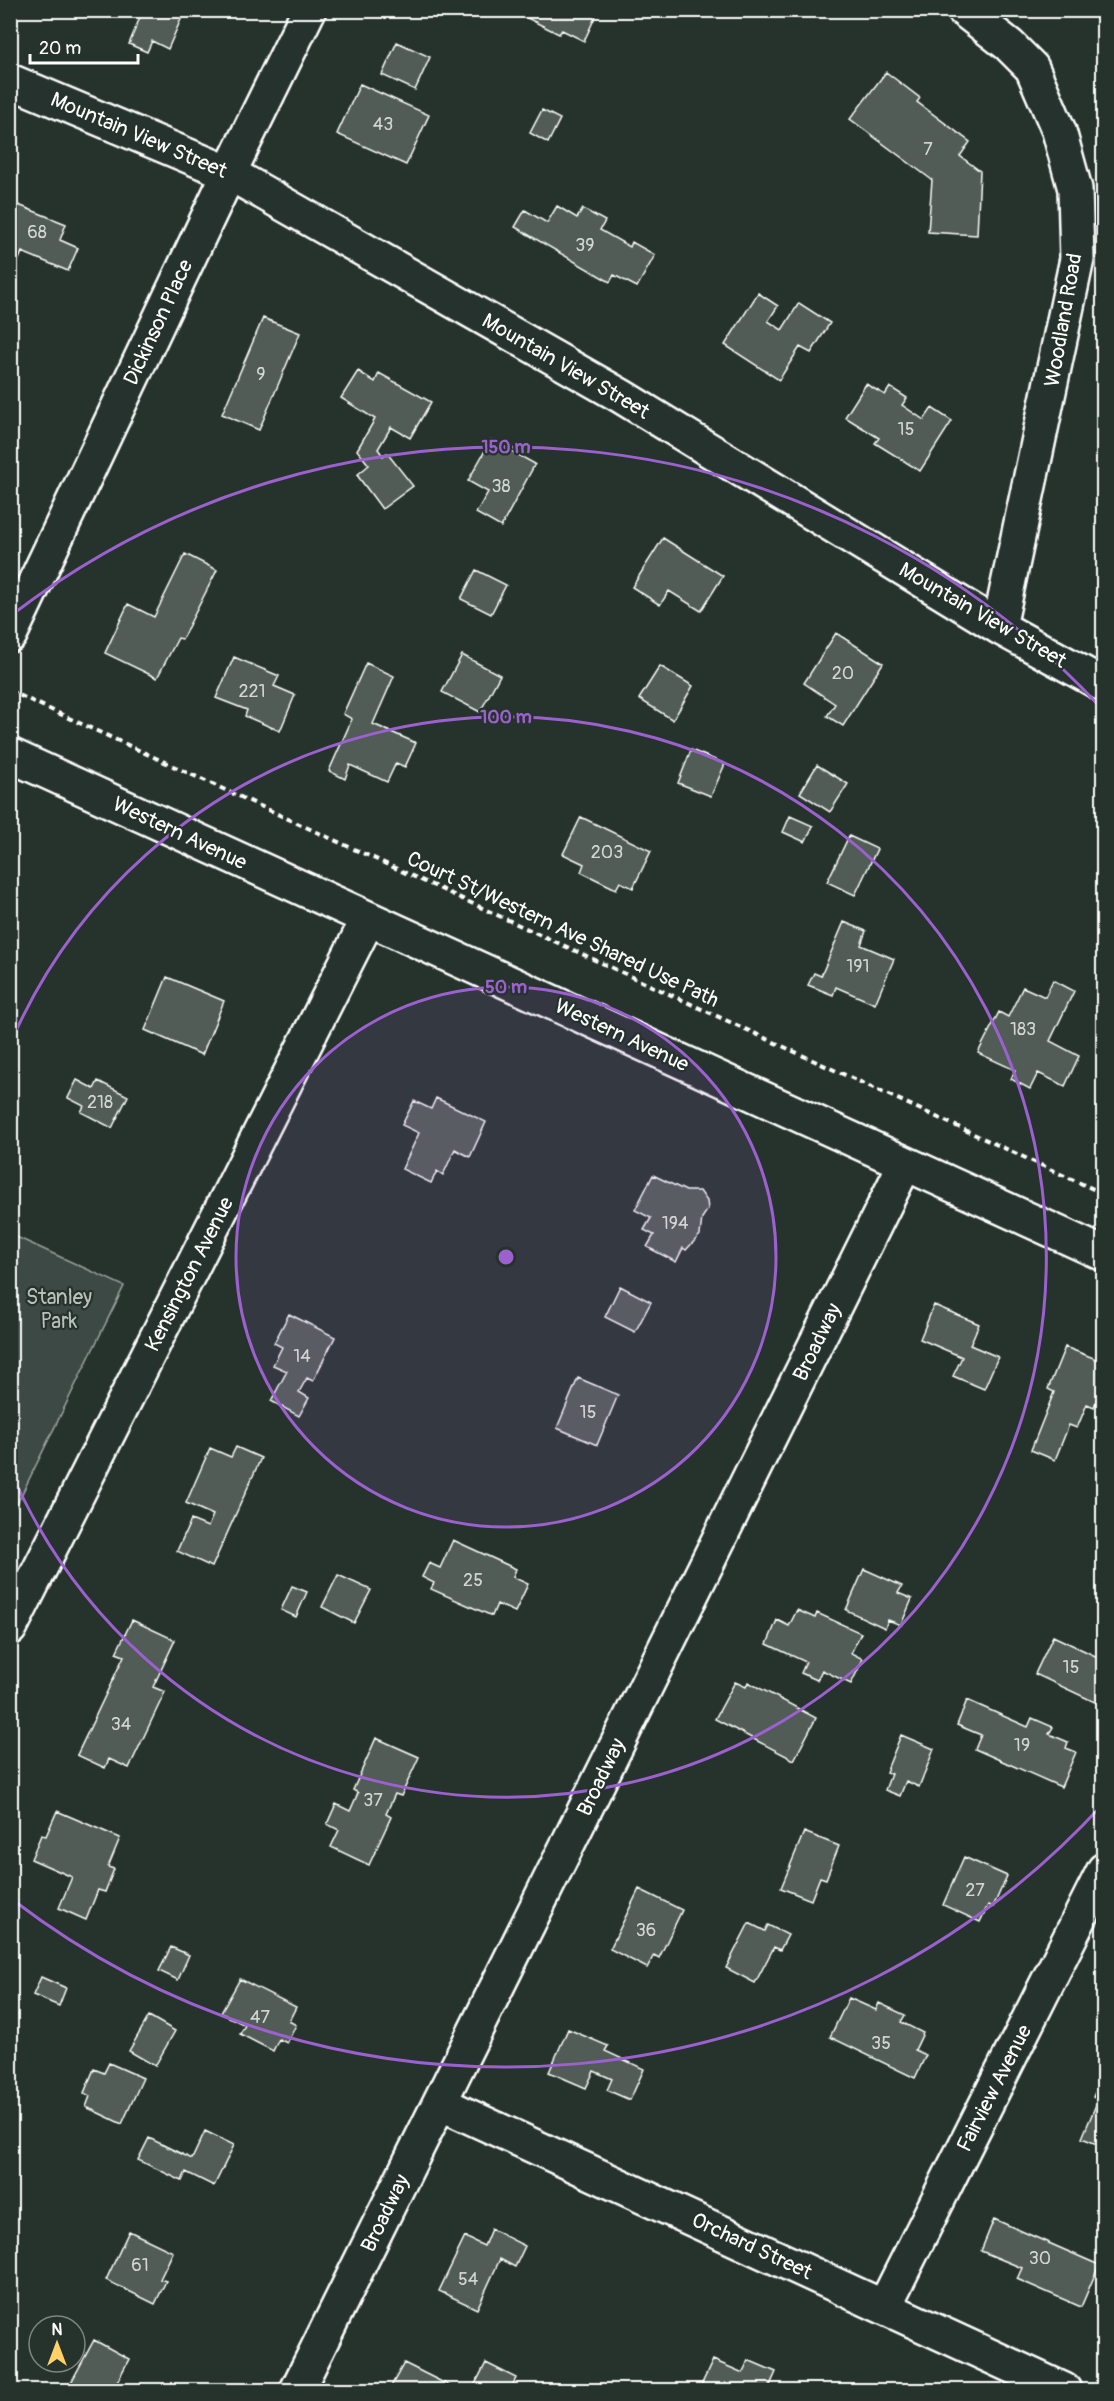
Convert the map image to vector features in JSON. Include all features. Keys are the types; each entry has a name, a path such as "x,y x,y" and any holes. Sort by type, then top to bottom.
{"street":[{"name":"Dickinson Place","path":"10,635 229,172 309,10"},
{"name":"Woodland Road","path":"964,10 1009,45 1032,68 1059,131 1075,189 1077,259 999,627"},
{"name":"Mountain View Street","path":"10,81 229,172 621,396 999,627 1104,685"},
{"name":"Western Avenue","path":"10,755 1104,1254"},
{"name":"Kensington Avenue","path":"10,1628 368,919"},
{"name":"Broadway","path":"297,2391 905,1164"},
{"name":"Fairview Avenue","path":"884,2307 1104,1870"},
{"name":"Orchard Street","path":"440,2103 1064,2391"}],"path":[{"name":"Court St/Western Ave Shared Use Path","path":"10,692 1104,1194"}],"green space":[{"name":"Stanley Park","path":"10,1234 124,1286 11,1516 10,1516"}],"building":[{"path":"143,10 185,10 168,49 152,41 147,52 129,44"},
{"path":"521,10 598,11 584,41 562,30 559,34 519,14"},
{"path":"397,42 430,57 415,90 382,75"},
{"path":"886,72 920,98 917,102 970,142 960,156 980,171 977,235 928,232 932,180 850,119"},
{"path":"360,84 429,115 406,165 337,134"},
{"path":"542,110 560,119 548,143 530,133"},
{"path":"16,204 66,224 60,240 78,248 68,271 22,252 15,269 10,268 10,215"},
{"path":"557,206 577,218 583,209 605,221 600,230 630,247 632,242 655,255 637,287 614,275 610,282 515,227 525,210 547,223"},
{"path":"758,293 778,306 768,321 782,330 799,303 830,323 811,353 800,347 779,380 725,345"},
{"path":"263,318 300,333 259,430 222,414"},
{"path":"358,371 375,382 379,373 431,402 410,438 391,427 378,449 383,456 387,453 413,486 382,509 357,475 369,465 357,450 375,419 341,398"},
{"path":"866,384 885,395 890,387 907,398 902,405 924,420 932,408 952,421 920,471 875,443 879,438 845,417"},
{"path":"491,440 535,464 501,527 476,513 488,492 468,481"},
{"path":"663,538 723,576 701,611 669,591 660,605 632,587"},
{"path":"185,554 217,570 182,639 178,638 157,678 105,653 128,604 154,617"},
{"path":"476,570 506,585 491,614 461,599"},
{"path":"836,633 883,663 843,726 827,716 835,704 804,683"},
{"path":"462,655 500,675 480,712 442,692"},
{"path":"234,657 279,676 274,686 295,695 280,731 245,716 247,710 216,698"},
{"path":"366,663 394,676 373,724 416,743 405,767 396,763 387,782 350,765 345,779 329,771 352,719 343,714"},
{"path":"660,666 693,686 673,720 639,699"},
{"path":"691,750 725,764 711,796 678,783"},
{"path":"817,765 848,784 830,812 800,793"},
{"path":"790,816 813,826 805,842 783,832"},
{"path":"581,817 651,851 633,888 620,882 616,889 581,872 584,864 563,854"},
{"path":"849,836 877,849 855,895 827,882"},
{"path":"844,922 866,931 861,945 894,959 875,1004 836,987 833,995 808,985 814,973 821,976"},
{"path":"167,977 224,1001 202,1055 145,1030"},
{"path":"1053,980 1074,991 1050,1041 1079,1056 1065,1086 1038,1073 1030,1089 1011,1079 1015,1070 978,1053 999,1012 1008,1017 1023,987 1045,997"},
{"path":"77,1080 94,1089 98,1081 128,1096 112,1128 81,1112 84,1106 68,1098"},
{"path":"436,1098 486,1122 470,1157 455,1149 443,1175 437,1171 431,1183 402,1169 419,1133 402,1125 414,1101 431,1109"},
{"path":"653,1175 686,1191 700,1191 707,1201 708,1209 702,1218 700,1235 686,1250 683,1248 676,1262 647,1247 654,1235 644,1230 651,1218 635,1210"},
{"path":"620,1286 651,1302 635,1332 605,1317"},
{"path":"934,1305 979,1324 970,1345 998,1357 984,1389 953,1376 962,1357 920,1339"},
{"path":"289,1314 335,1337 313,1381 307,1378 299,1392 309,1398 299,1416 271,1401 287,1371 273,1365 282,1347 274,1343"},
{"path":"1065,1347 1104,1362 1104,1382 1094,1407 1087,1404 1077,1428 1069,1425 1055,1460 1031,1450 1054,1392 1048,1389"},
{"path":"578,1378 618,1395 597,1445 557,1428"},
{"path":"236,1447 261,1458 212,1567 177,1551 191,1520 208,1527 213,1515 186,1503 210,1448 231,1457"},
{"path":"453,1540 516,1569 513,1577 528,1584 515,1612 497,1604 492,1616 431,1589 434,1583 422,1577 429,1563 440,1568"},
{"path":"864,1569 902,1586 898,1593 912,1599 901,1625 888,1620 885,1628 846,1610"},
{"path":"338,1575 371,1590 354,1623 322,1607"},
{"path":"292,1586 307,1592 296,1617 281,1610"},
{"path":"797,1610 815,1618 817,1613 861,1633 851,1653 863,1659 851,1684 822,1670 817,1680 801,1673 806,1662 767,1644 777,1620 789,1626"},
{"path":"132,1620 175,1640 153,1687 165,1692 129,1768 109,1759 105,1768 77,1755 124,1656 116,1653"},
{"path":"1053,1636 1104,1660 1104,1694 1099,1704 1035,1674"},
{"path":"735,1682 746,1687 748,1682 816,1718 794,1760 715,1719"},
{"path":"967,1700 1028,1727 1032,1718 1053,1727 1049,1734 1068,1742 1066,1748 1076,1752 1061,1787 975,1749 981,1735 957,1725"},
{"path":"901,1735 934,1749 919,1787 906,1781 900,1796 885,1790 891,1774 886,1772"},
{"path":"376,1738 419,1757 401,1796 395,1794 386,1814 391,1817 369,1865 331,1847 339,1830 327,1824 336,1804 350,1811 358,1793 353,1790"},
{"path":"57,1811 120,1838 108,1867 114,1869 105,1892 98,1890 86,1920 59,1908 72,1877 31,1859 41,1835 46,1836"},
{"path":"804,1832 839,1846 826,1879 820,1877 811,1900 781,1888"},
{"path":"964,1857 1007,1876 993,1907 988,1905 980,1922 943,1905"},
{"path":"639,1889 682,1910 659,1958 654,1955 647,1968 610,1949"},
{"path":"749,1923 765,1931 768,1925 788,1935 780,1950 774,1947 755,1983 726,1968"},
{"path":"171,1947 189,1955 178,1980 159,1971"},
{"path":"41,1977 66,1988 59,2006 33,1995"},
{"path":"240,1979 296,2007 289,2021 296,2025 287,2043 279,2039 273,2051 240,2034 245,2025 221,2013"},
{"path":"849,1998 876,2010 879,2003 905,2015 901,2022 923,2033 915,2050 926,2055 915,2078 830,2037"},
{"path":"149,2016 175,2031 155,2066 129,2051"},
{"path":"568,2029 608,2046 605,2051 644,2069 630,2100 607,2090 612,2079 594,2071 586,2088 549,2072"},
{"path":"109,2063 143,2078 122,2124 86,2107 90,2096 84,2093 94,2069 104,2073"},
{"path":"1104,2073 1104,2147 1082,2138 1098,2100 1093,2097"},
{"path":"205,2131 234,2145 214,2186 186,2172 182,2181 138,2160 149,2138 192,2159"},
{"path":"994,2219 1099,2265 1081,2307 1017,2279 1022,2268 981,2251"},
{"path":"491,2229 525,2246 515,2267 500,2259 477,2309 439,2291 465,2237 484,2246"},
{"path":"129,2231 173,2252 160,2279 166,2281 155,2304 106,2280"},
{"path":"94,2340 129,2359 113,2390 67,2390 76,2374 87,2374 87,2353"},
{"path":"713,2360 743,2373 748,2360 776,2372 768,2390 699,2390"},
{"path":"404,2363 458,2390 389,2390"},
{"path":"486,2363 516,2378 510,2390 472,2390"}]}
